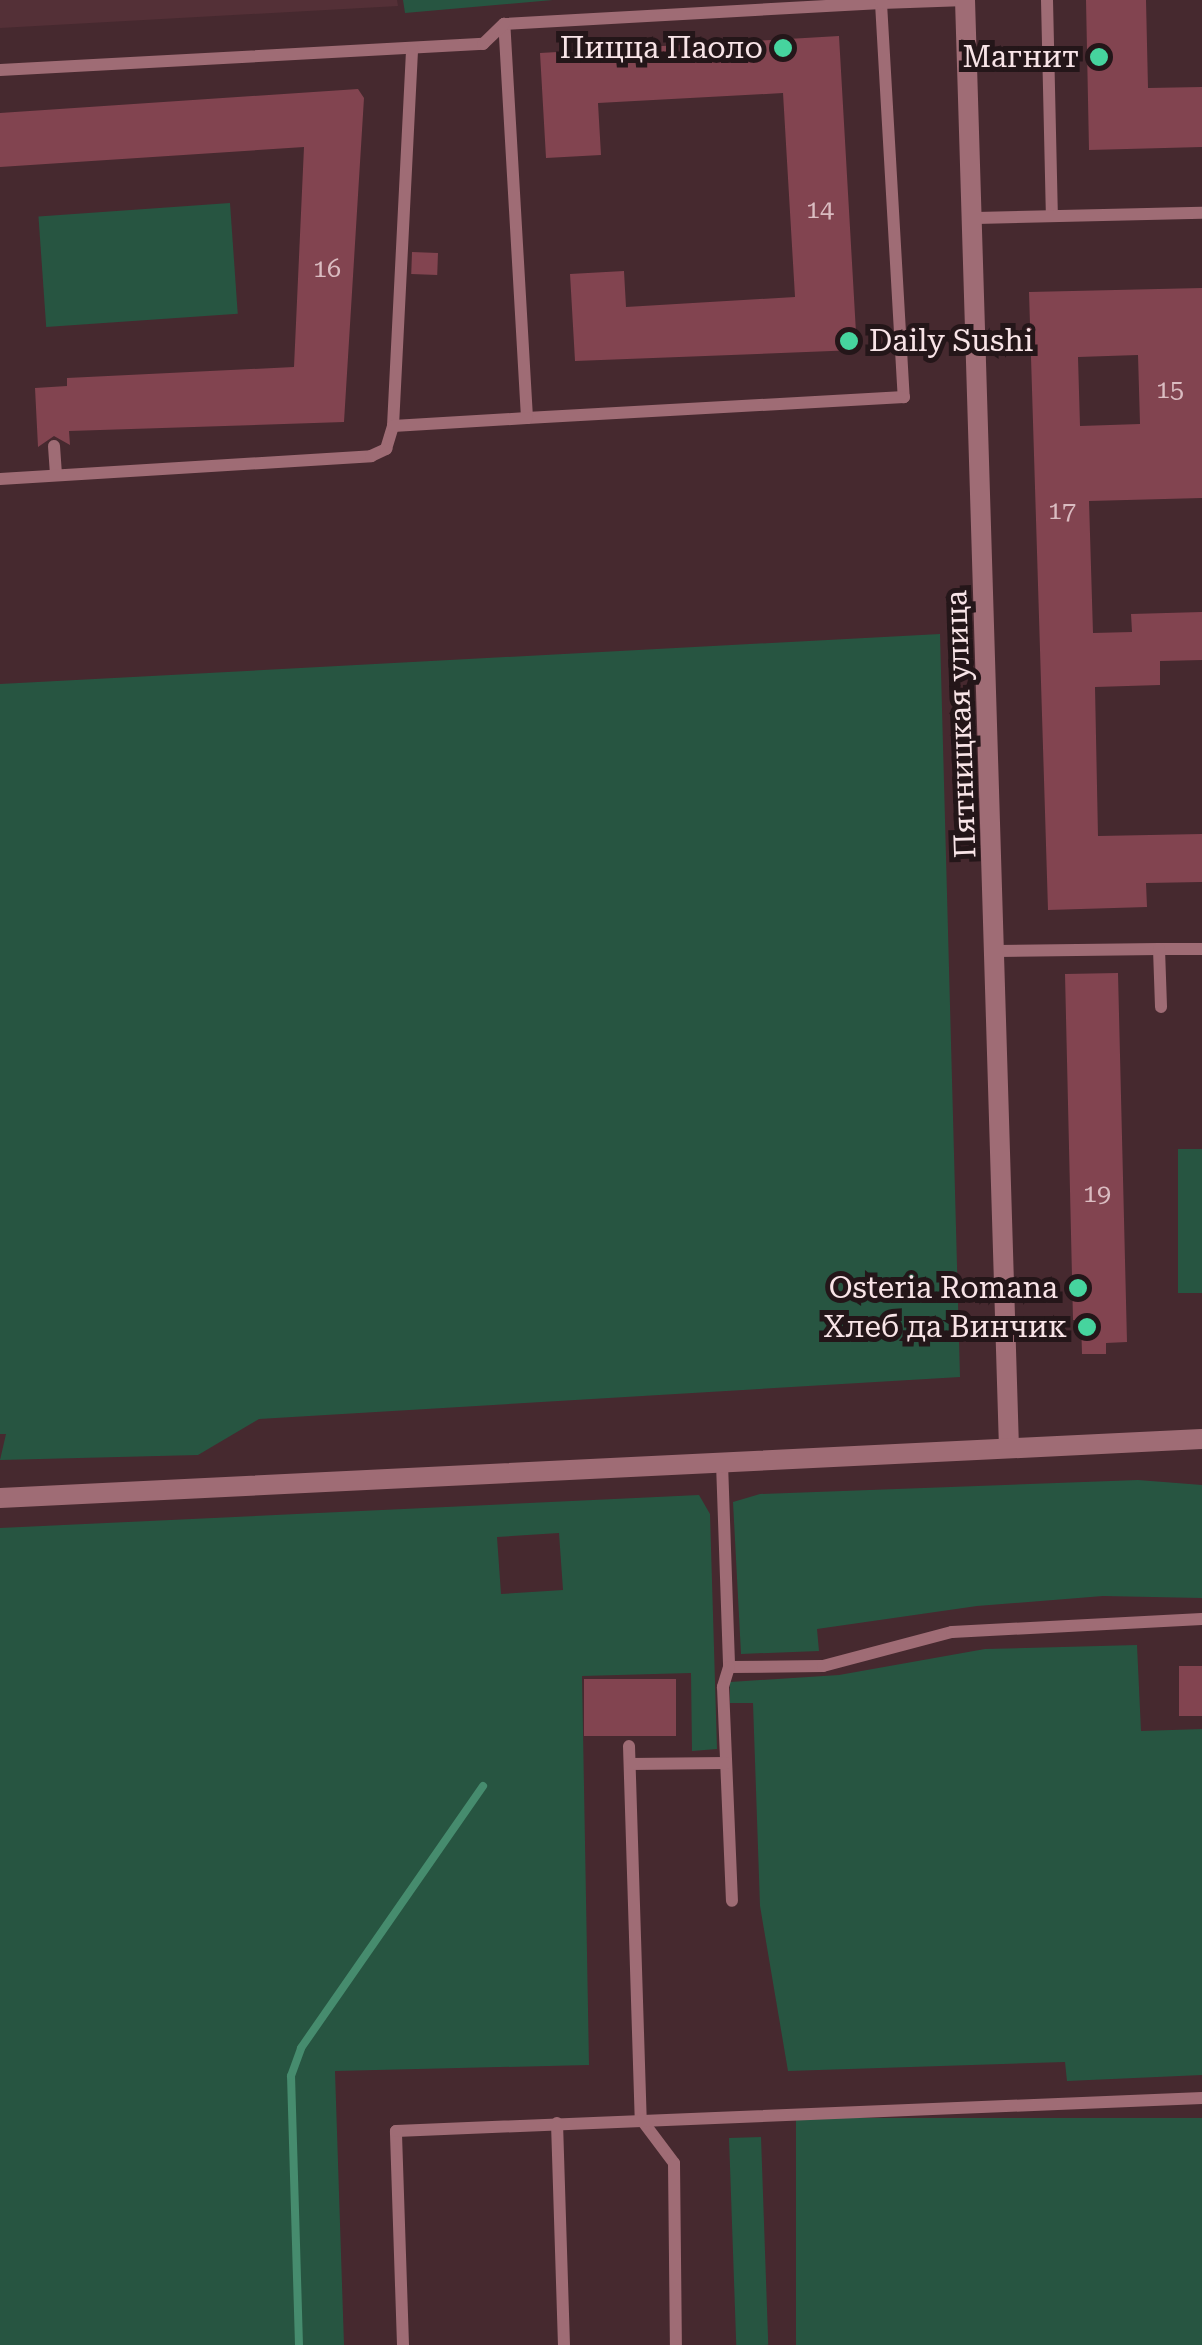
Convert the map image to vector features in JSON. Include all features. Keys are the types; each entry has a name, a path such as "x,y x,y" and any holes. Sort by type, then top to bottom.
{"street":[{"name":"Пятницкая улица","path":"966,0 976,218 1010,1446"},
{"path":"0,1498 1202,1439"}],"lane":[{"path":"0,70 482,44 504,24 966,0"},
{"path":"1047,0 1052,216"},
{"path":"393,426 904,397 881,2"},
{"path":"504,24 527,418"},
{"path":"0,479 371,456 386,449 393,426 412,48"},
{"path":"976,218 1202,213"},
{"path":"54,446 56,476"},
{"path":"997,951 1202,948"},
{"path":"1159,949 1161,1006"},
{"path":"722,1463 732,1901"},
{"path":"729,1667 823,1666 952,1632 1202,1619"},
{"path":"629,1746 641,2119 674,2162 676,2345"},
{"path":"630,1764 726,1763"},
{"path":"403,2345 396,2131 1202,2098"},
{"path":"557,2123 564,2345"}],"shaded area":[{"path":"0,0 397,0 398,6 0,28"}],"green space":[{"path":"403,0 553,0 405,13"},
{"path":"230,203 238,314 46,327 38,216"},
{"path":"940,634 960,1377 259,1419 198,1455 0,1460 6,1434 0,1434 0,684"},
{"path":"1178,1149 1202,1149 1202,1293 1178,1293"},
{"path":"1138,1480 1202,1485 1202,1598 1103,1596 977,1606 817,1629 819,1651 741,1654 733,1502 760,1494"},
{"path":"699,1495 710,1514 717,1749 692,1751 691,1673 582,1676 589,2065 335,2071 344,2345 0,2345 0,1528","holes":["559,1533 563,1590 501,1594 497,1537"]},
{"path":"1137,1645 1141,1731 1202,1729 1202,2075 1067,2081 1065,2062 788,2071 760,1906 753,1703 730,1703 730,1682 839,1675 985,1649"},
{"path":"796,2118 1202,2118 1202,2345 796,2345"},
{"path":"761,2137 768,2345 736,2345 729,2138"}],"building":[{"path":"1086,0 1146,0 1148,88 1202,87 1202,147 1089,150"},
{"path":"839,36 857,350 575,361 570,274 624,271 626,307 795,297 783,93 598,103 601,155 546,158 540,53"},
{"path":"358,89 364,98 344,422 69,431 70,445 54,436 38,447 35,388 67,386 67,378 294,367 304,147 0,167 0,113"},
{"path":"412,252 438,253 437,275 411,274"},
{"path":"1202,288 1202,498 1089,501 1093,633 1132,632 1131,614 1202,612 1202,660 1160,661 1160,685 1095,687 1098,836 1202,834 1202,882 1146,883 1147,907 1048,910 1029,292","holes":["1138,355 1140,424 1080,426 1078,357"]},
{"path":"1118,973 1127,1342 1106,1343 1106,1354 1082,1354 1081,1320 1073,1320 1065,974"},
{"path":"1179,1666 1202,1666 1202,1716 1179,1716"},
{"path":"584,1679 676,1679 676,1736 584,1736"}],"waterway":[{"path":"299,2345 291,2076 301,2048 483,1786"}],"place":[{"name":"Пицца Паоло","path":"783,48"},
{"name":"Магнит","path":"1099,57"},
{"name":"Daily Sushi","path":"849,341"},
{"name":"Osteria Romana","path":"1078,1288"},
{"name":"Хлеб да Винчик","path":"1087,1327"}]}
